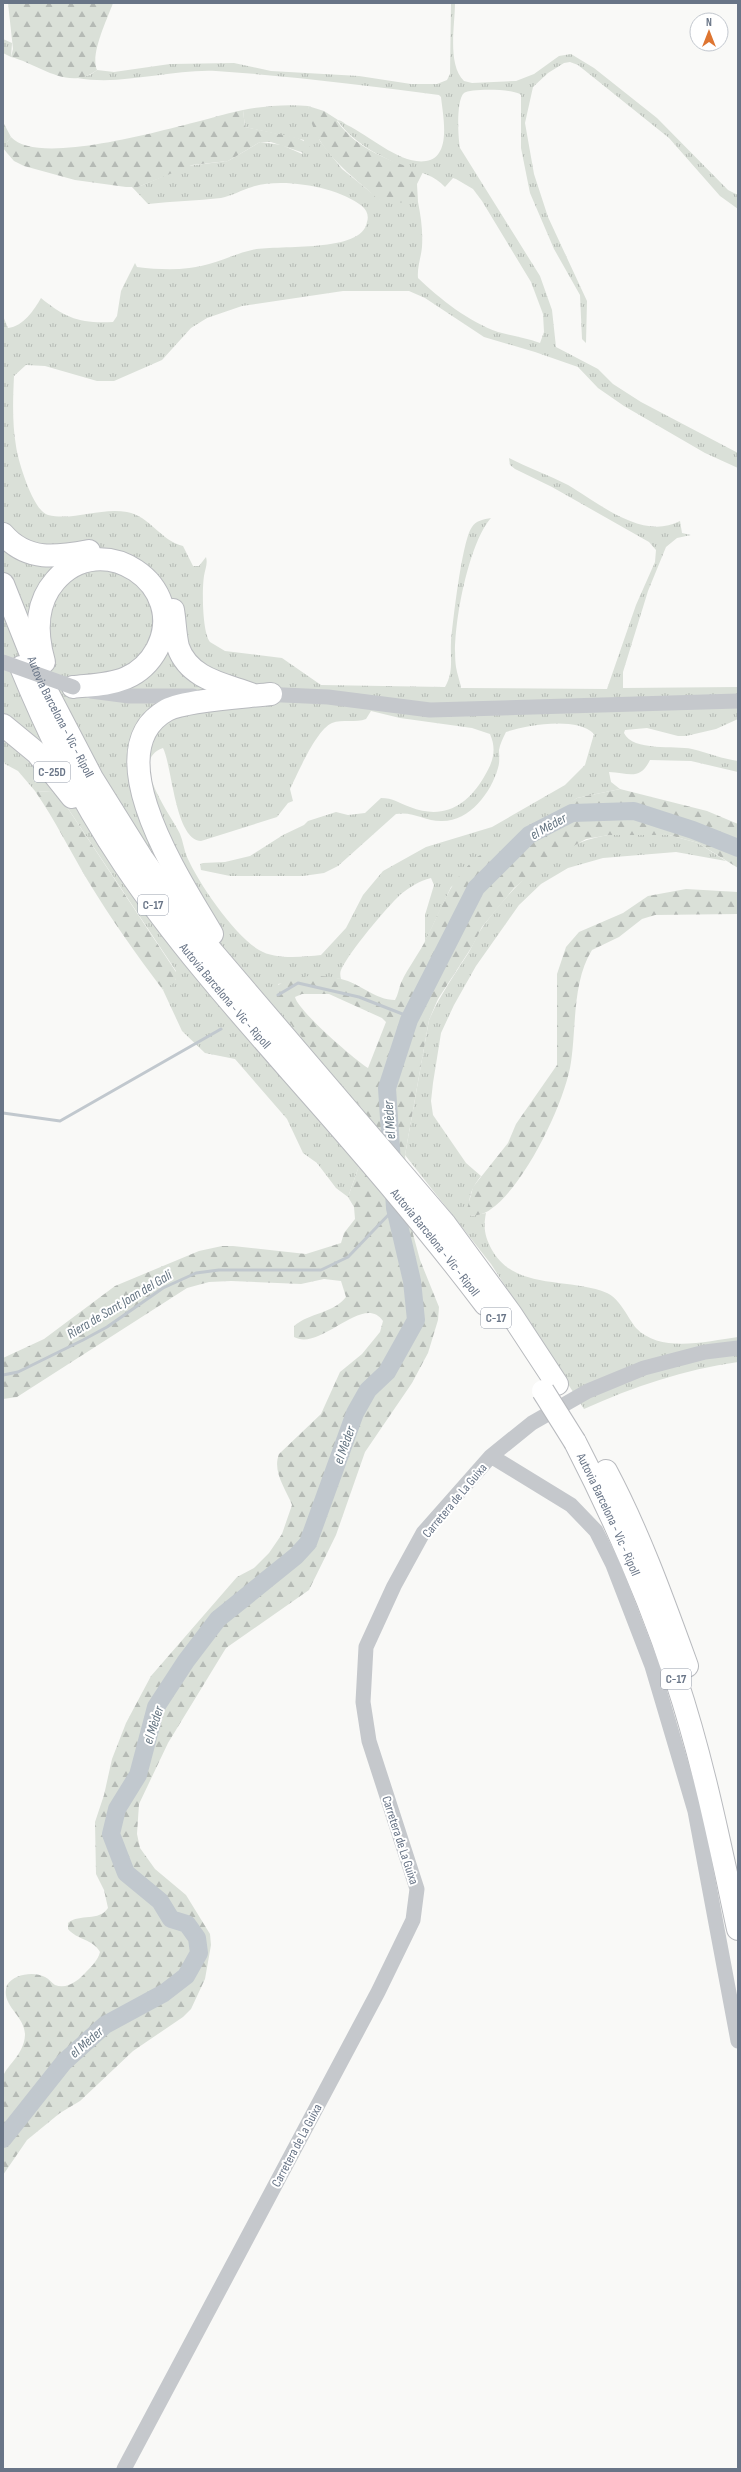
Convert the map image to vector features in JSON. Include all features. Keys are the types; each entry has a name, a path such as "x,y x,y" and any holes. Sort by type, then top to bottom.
{"highway":[{"path":"3,534 20,549 44,557 102,549 121,552 140,560 154,572 166,588 172,605 178,646 189,666 209,680 261,694"},
{"path":"50,693 52,686 41,650 38,627 47,592 63,573 80,564 102,560 129,565 151,583 159,596 164,623 158,646 148,663 127,678 97,685 73,687"},
{"name":"Autovia Barcelona - Vic - Ripoll","path":"3,584 42,682 50,693 92,778 122,828 191,926 445,1224 511,1314 550,1387 625,1506 666,1605 688,1669 738,1859"},
{"name":"Autovia Barcelona - Vic - Ripoll","path":"3,624 52,738 97,821 162,918 236,1010 353,1143 443,1249 550,1387"},
{"path":"228,969 213,934 166,855 149,812 139,775 139,750 147,729 167,710 187,704 261,694"},
{"name":"C-25D","path":"3,725 37,753 89,820 97,821"},
{"name":"Autovia Barcelona - Vic - Ripoll","path":"581,1438 676,1678 719,1837 738,1929"}],"street":[{"path":"3,662 73,687 129,696 261,694 328,697 430,710 738,701"},
{"name":"Carretera de La Guixa","path":"124,2469 371,2005 413,1920 417,1889 369,1741 364,1716 366,1647 394,1586 423,1533 491,1456 532,1423 588,1391 644,1368 705,1352 738,1348"},
{"path":"491,1456 571,1505 596,1531 612,1565 652,1666 695,1811 738,2041"}],"green space":[{"path":"8,3 113,3 97,46 95,63 97,70 86,76 76,78 65,77 11,57 13,49"},
{"path":"451,3 455,3 453,44 455,65 464,81 472,83 516,81 534,74 559,56 571,54 594,68 657,118 728,190 738,195 738,209 720,196 669,138 578,65 570,62 564,63 548,73 533,87 525,123 534,174 548,217 587,301 586,343 582,339 580,295 554,249 530,193 521,148 521,95 503,90 475,90 464,93 461,97 458,119 460,148 540,276 552,310 556,347 598,369 613,384 641,402 738,453 738,468 705,453 624,406 598,388 578,367 535,352 484,337 425,298 409,291 343,291 242,306 207,318 191,328 162,360 114,381 97,381 45,366 26,365 14,376 13,420 17,453 27,485 42,512 48,515 58,516 107,511 135,514 149,523 168,539 183,546 193,566 199,566 206,557 207,564 203,582 203,610 205,629 210,642 225,651 282,658 321,685 445,687 451,670 451,642 458,582 468,535 475,523 491,518 483,530 475,547 468,567 463,589 456,633 455,652 456,667 461,688 607,689 636,605 655,562 656,550 649,542 552,487 515,469 510,465 509,458 568,485 607,510 621,517 636,523 651,526 666,526 680,521 682,533 691,535 677,538 666,547 648,591 623,672 623,688 738,687 738,719 716,729 686,736 678,736 647,728 625,730 624,733 629,739 636,743 655,747 692,749 738,761 738,772 691,761 650,760 646,767 638,773 628,774 609,772 611,782 620,789 577,798 451,887 425,942 425,915 434,885 431,878 408,889 386,909 368,930 345,962 340,972 341,979 323,977 278,984 340,1081 364,1111 359,1166 348,1197 336,1188 317,1163 303,1153 287,1119 235,1059 205,1053 182,1031 163,990 176,979 176,971 59,795 52,792 35,791 18,771 5,764 3,759 3,316 8,328 14,327 28,317 41,298 66,315 82,321 113,322 117,316 121,291 135,263 137,267 146,268 191,268 252,250 264,248 317,246 335,243 350,239 362,232 368,218 364,208 352,199 325,189 294,184 264,184 221,198 148,204 132,187 138,187 187,166 228,161 260,142 282,145 302,154 304,140 245,127 243,110 259,107 300,105 308,106 320,141 342,169 379,199 418,202 422,224 422,251 418,278 445,302 487,328 540,343 544,332 543,314 531,282 482,201 473,189 453,178 445,187 432,177 387,159 369,149 351,136 337,120 340,120 386,149 406,159 426,161 434,158 440,152 443,144 444,125 441,97 439,95 328,81 216,71 181,72 112,80 77,78 90,75 97,70 114,72 170,64 234,63 271,71 359,76 411,84 437,84 447,80 450,74","holes":["371,711 400,718 472,728 490,734 494,751 490,766 477,787 462,803 453,808 433,812 422,811 393,800 381,798 365,813 348,815 336,812 308,821 304,825 283,835 250,856 225,862 203,863 200,864 201,870 230,876 303,876 324,873 338,866 396,814 402,813 435,821 441,821 461,817 469,811 484,796 495,777 499,764 499,748 506,732 538,725 564,724 586,728 594,734 585,765 565,785 492,827 426,847 383,871 363,895 346,928 321,955 281,957 259,950 249,943 228,921 200,881 186,854 180,834 155,789 150,776 149,764 153,754 163,748 180,816 185,828 192,837 201,841 277,817 288,803 293,801 290,789 314,743 326,727 332,723 366,719"]},
{"path":"3,39 12,43 11,57 3,53"},
{"path":"308,106 324,111 338,120 337,121 345,131 354,140 365,147 387,159 423,172 417,184 418,202 387,202 374,196 327,151 320,141 310,119"},
{"path":"243,110 245,127 298,138 309,144 311,150 307,154 271,142 260,142 228,161 192,165 138,187 126,187 75,180 24,166 14,161 7,153 7,142 11,137 28,146 54,148 86,146 122,140"},
{"path":"3,122 11,137 7,142 7,153 3,148"},
{"path":"620,789 707,811 738,824 738,868 698,843 669,835 609,835 586,839 547,861 514,888 482,927 473,945 438,999 429,1020 405,1155 413,1234 420,1260 439,1307 438,1320 428,1353 412,1383 365,1452 336,1535 309,1590 226,1648 168,1743 139,1804 137,1834 140,1848 155,1869 186,1895 210,1934 211,1945 205,1979 191,2009 183,2017 133,2051 80,2101 60,2113 27,2140 3,2175 3,2078 4,2074 18,2055 24,2042 25,2035 21,2022 7,1999 7,1985 14,1978 19,1976 35,1974 45,1977 55,1985 68,1985 80,1978 98,1958 100,1952 97,1948 93,1944 72,1933 68,1929 68,1923 78,1918 100,1915 108,1908 104,1890 96,1874 95,1822 104,1795 112,1759 126,1723 151,1676 237,1577 254,1568 269,1553 282,1534 292,1505 278,1474 277,1461 279,1454 321,1414 340,1372 362,1354 380,1332 383,1321 375,1314 364,1313 353,1317 316,1337 305,1339 294,1337 294,1326 307,1318 328,1310 346,1297 341,1281 324,1279 301,1284 231,1281 209,1282 187,1288 17,1397 3,1399 3,1358 44,1339 115,1286 199,1251 222,1246 233,1246 306,1254 341,1243 344,1233 355,1219 354,1207 348,1197 359,1166 364,1111 286,1018 275,1003 272,991 278,985 294,978 323,976 348,981 381,997 395,1000 404,977 424,943 448,894 467,866 477,857 577,798","holes":["302,994 329,994 382,1018 386,1022 368,1068 340,1046 316,1024 298,1004 295,997"]},
{"path":"35,791 52,792 59,795 176,972 176,979 171,985 163,990 124,936 88,881 56,824"},
{"path":"609,835 669,835 698,843 726,861 676,852 603,858 568,868 541,884 519,905 476,966 454,1005 441,1033 431,1101 433,1115 466,1163 481,1176 470,1195 469,1205 471,1216 486,1213 486,1237 492,1250 502,1263 514,1272 529,1277 544,1281 592,1288 607,1293 620,1304 636,1328 646,1336 658,1341 685,1344 738,1337 738,1362 679,1374 621,1393 584,1409 491,1264 405,1155 429,1020 443,993 469,952 482,928 509,895 538,867 571,846 590,839"},
{"path":"686,889 738,892 738,914 655,915 642,919 619,937 592,950 585,963 578,993 572,1054 566,1085 540,1145 516,1183 504,1198 489,1211 479,1215 471,1216 466,1213 473,1187 508,1143 516,1124 557,1065 557,974 566,947 579,932 623,913 648,896"}],"waterway":[{"name":"el Mèder","path":"3,2139 64,2062 105,2025 164,1993 186,1976 199,1953 197,1938 187,1924 171,1919 160,1901 126,1873 111,1834 117,1809 138,1775 156,1707 186,1661 218,1619 296,1556 308,1543 355,1413 368,1390 387,1372 416,1320 412,1281 395,1208 387,1088 409,1020 476,888 529,835 572,813 634,811 693,830 738,848"},
{"path":"278,995 298,983 359,997 410,1017"},
{"path":"3,1113 60,1121 221,1029"},
{"name":"Riera de Sant Joan del Galí","path":"3,1375 18,1372 83,1340 107,1327 163,1288 196,1273 219,1270 321,1270 348,1257 395,1208"}]}
